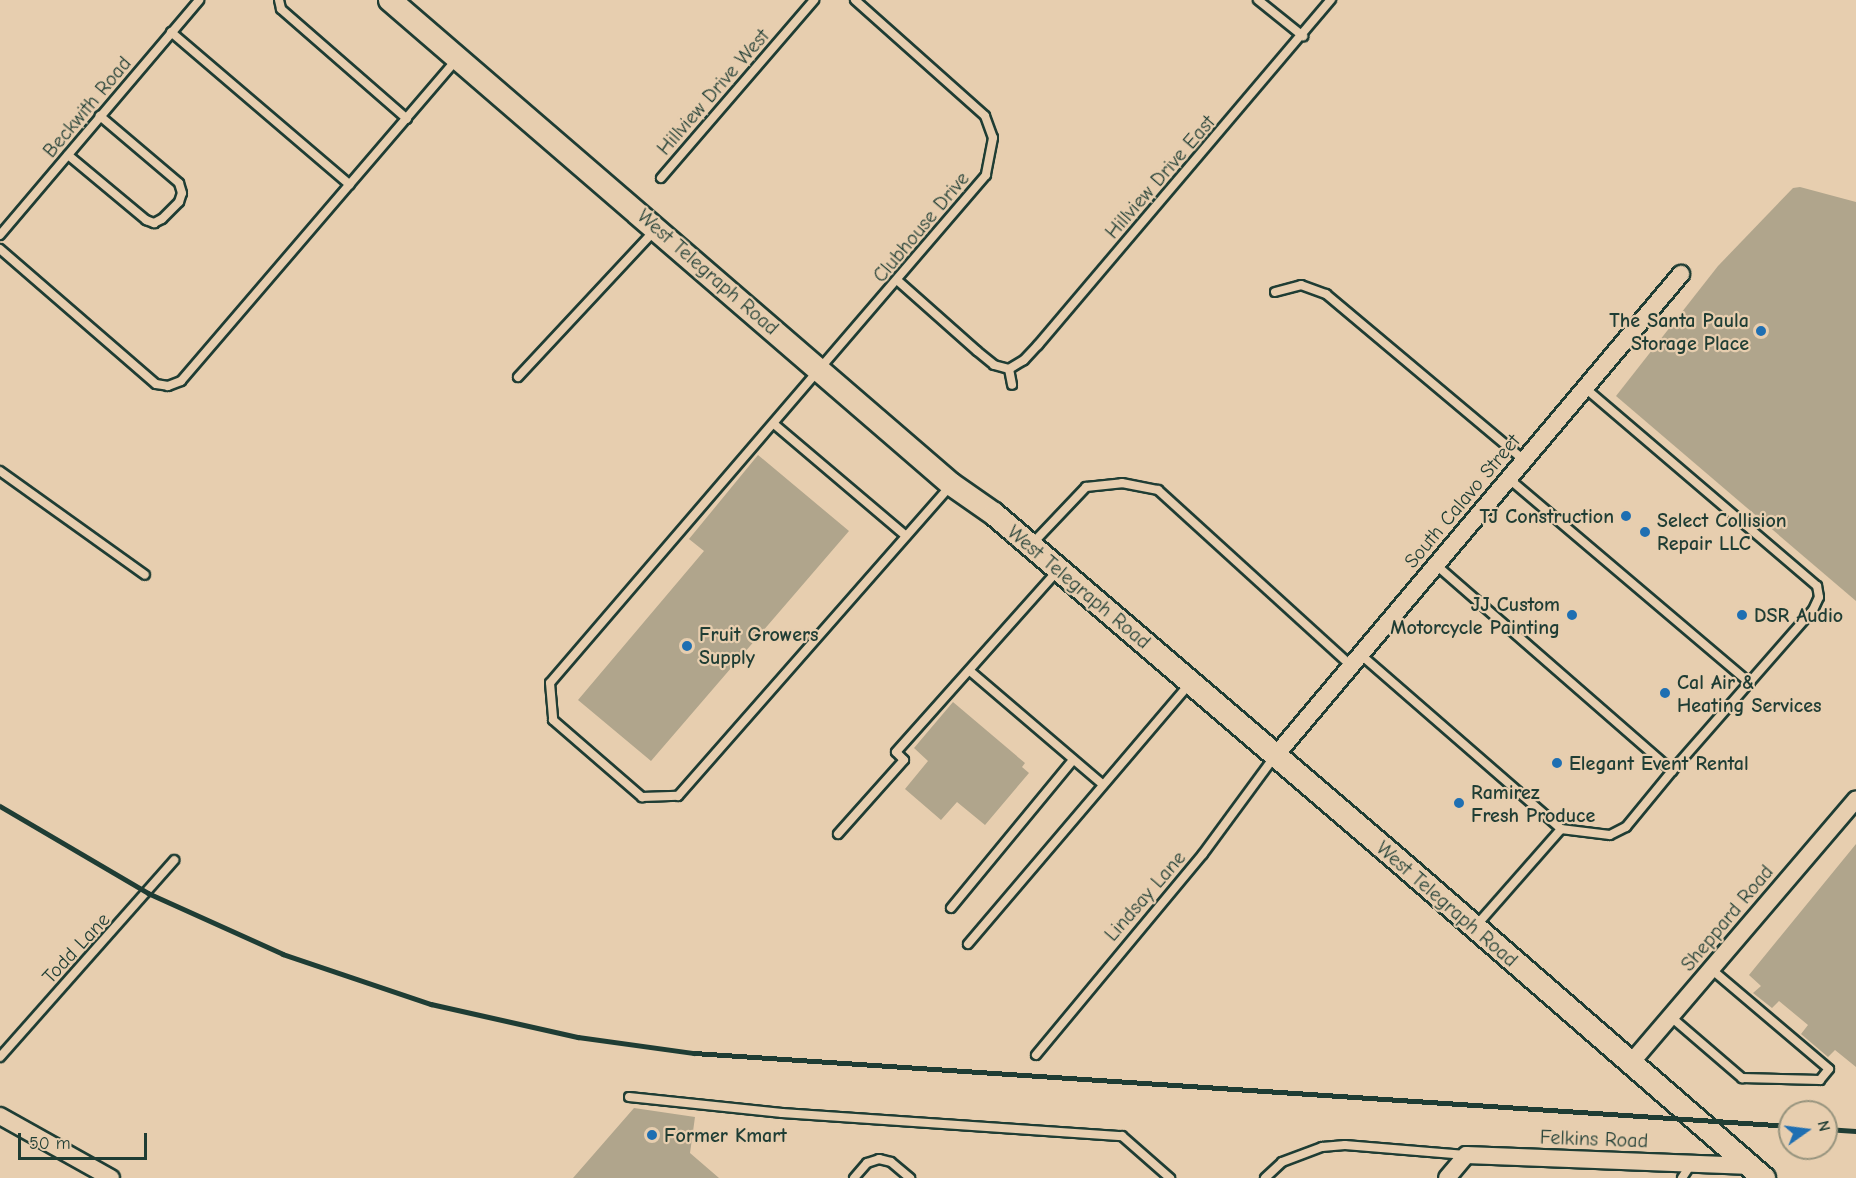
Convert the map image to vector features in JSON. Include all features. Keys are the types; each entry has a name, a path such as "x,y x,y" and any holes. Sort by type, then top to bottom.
{"main road":[{"name":"West Telegraph Road","path":"390,0 657,227 951,484 1030,545 1276,755 1629,1064 1759,1174"}],"street":[{"name":"South Calavo Street","path":"1276,755 1681,274"},
{"name":"Sheppard Road","path":"1629,1064 1856,799"},
{"path":"0,1116 111,1178"},
{"name":"Felkins Road","path":"1466,1155 1759,1174"},
{"path":"1447,1178 1466,1155"}],"lane":[{"name":"Beckwith Road","path":"0,235 199,0"},
{"path":"279,0 281,9 407,119"},
{"name":"Hillview Drive West","path":"661,178 814,0"},
{"name":"Clubhouse Drive","path":"855,0 977,106 993,138 986,175 550,683 553,720 642,797 678,796 951,484"},
{"path":"1258,0 1303,36"},
{"name":"Hillview Drive East","path":"1009,369 1024,360 1038,345 1303,36 1331,0"},
{"path":"171,32 350,185"},
{"path":"0,249 156,384 168,386 181,381 458,58"},
{"path":"68,155 146,220 154,223 162,219 179,202 182,193 179,183 100,116"},
{"path":"518,376 657,227"},
{"path":"897,280 986,358 1009,369 1012,385"},
{"path":"1275,292 1301,285 1326,294 1524,460"},
{"path":"1030,545 1086,487 1122,483 1158,490 1355,659 1561,829 1610,835 1626,827 1813,610 1819,597 1817,586 1585,388"},
{"path":"774,424 906,536"},
{"path":"0,471 145,575"},
{"path":"1508,478 1750,683"},
{"path":"1435,564 1672,771"},
{"path":"838,834 904,760 896,752 1058,570"},
{"path":"969,671 1101,783"},
{"path":"968,944 1101,783 1190,682"},
{"name":"Lindsay Lane","path":"1036,1056 1203,854 1276,755"},
{"path":"951,908 1073,760"},
{"path":"1475,928 1561,829"},
{"name":"Todd Lane","path":"0,1057 174,860"},
{"path":"1671,1017 1742,1078 1820,1080 1829,1069 1711,969"},
{"path":"629,1097 782,1113 1122,1136 1170,1178"},
{"path":"1265,1178 1282,1162 1322,1147 1345,1145 1466,1155"},
{"path":"854,1178 867,1162 879,1159 891,1162 910,1178"}],"building":[{"name":"The Santa Paula Storage Place","path":"1800,187 1856,202 1856,601 1616,396 1718,266 1793,188"},
{"name":"Fruit Growers Supply","path":"758,455 849,531 651,761 578,700 704,551 689,539"},
{"path":"953,702 1025,763 1022,767 1029,773 985,825 957,802 941,820 905,789 928,761 914,748"},
{"path":"1856,844 1856,1067 1835,1050 1828,1057 1801,1034 1808,1025 1779,1001 1772,1008 1753,993 1761,986 1749,975"},
{"name":"Former Kmart","path":"634,1108 695,1117 690,1153 719,1178 573,1178"}],"railway":[{"path":"0,806 148,893 283,954 431,1004 578,1037 694,1053 1778,1125"},
{"path":"1838,1130 1856,1131"}],"place":[{"name":"The Santa Paula Storage Place","path":"1761,331"},
{"name":"TJ Construction","path":"1626,516"},
{"name":"Select Collision Repair LLC","path":"1645,532"},
{"name":"JJ Custom Motorcycle Painting","path":"1572,615"},
{"name":"DSR Audio","path":"1742,615"},
{"name":"Fruit Growers Supply","path":"687,646"},
{"name":"Cal Air & Heating Services","path":"1665,693"},
{"name":"Elegant Event Rental","path":"1557,763"},
{"name":"Ramirez Fresh Produce","path":"1459,803"},
{"name":"Former Kmart","path":"652,1135"}]}
